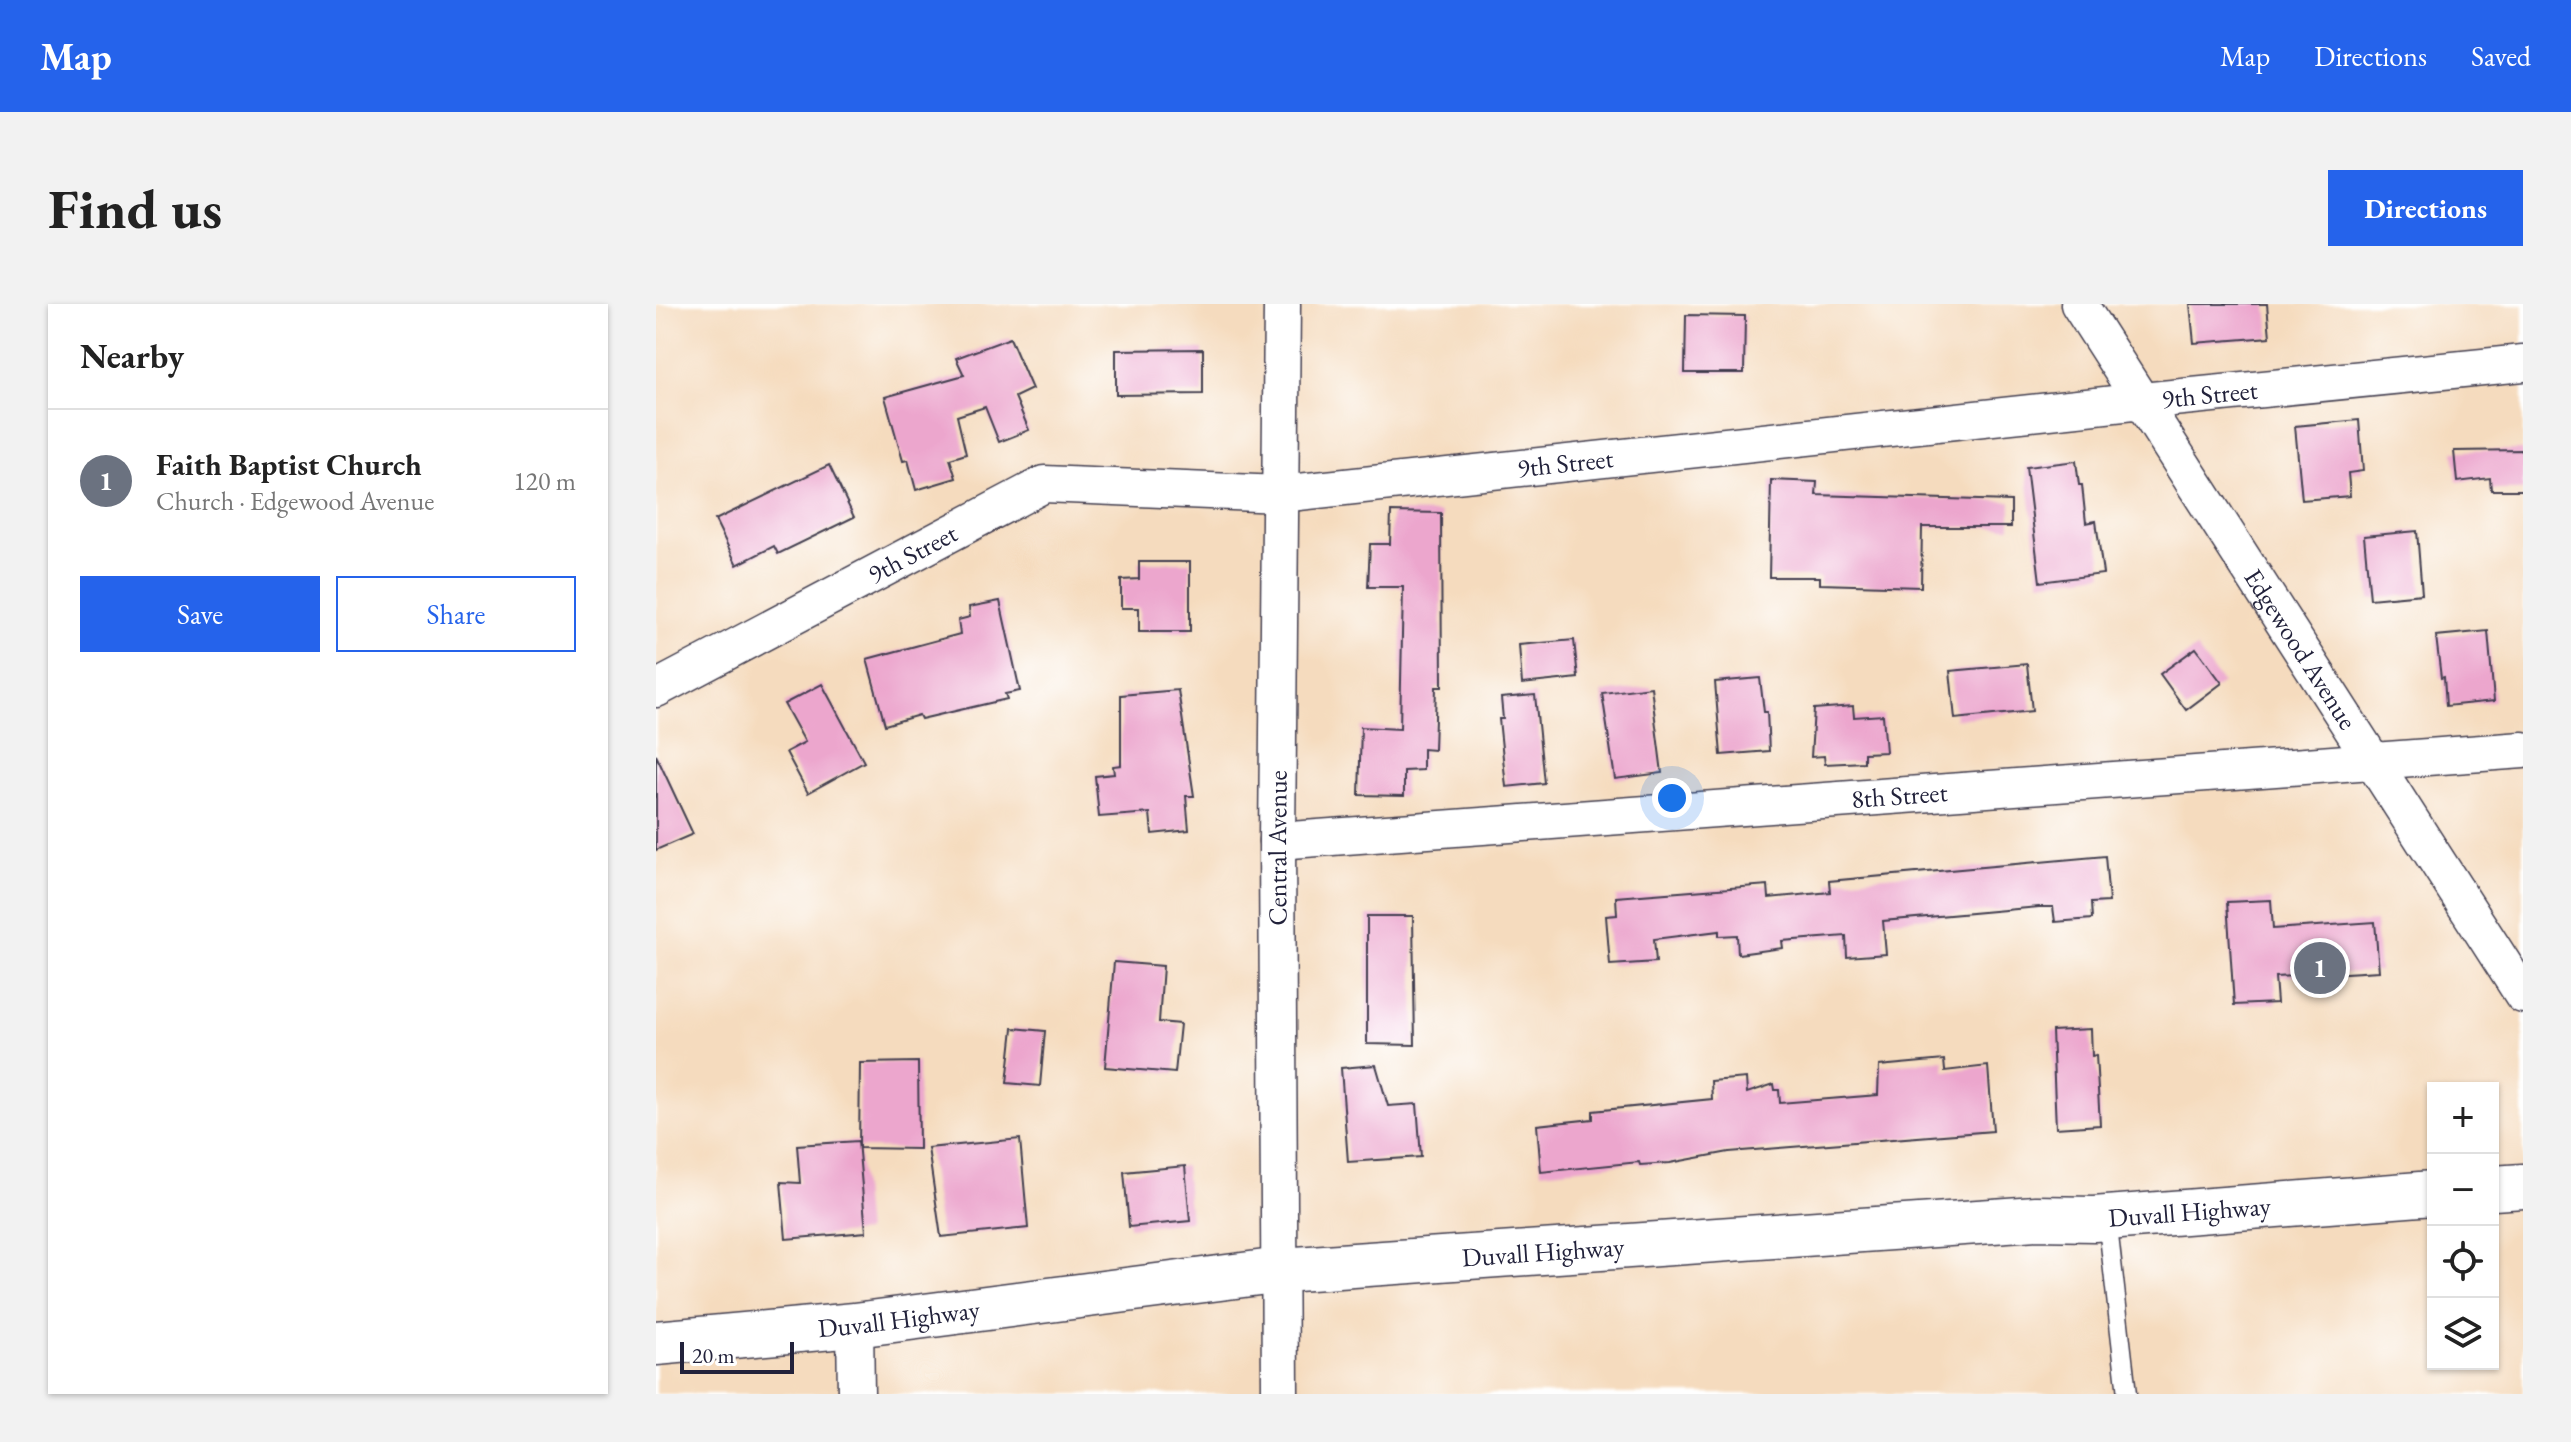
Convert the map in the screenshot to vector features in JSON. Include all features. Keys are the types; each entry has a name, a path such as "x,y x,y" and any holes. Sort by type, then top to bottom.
{"street":[{"name":"Central Avenue","path":"1280,1394 1277,841 1282,304"},
{"name":"Edgewood Avenue","path":"2079,304 2523,995"},
{"name":"9th Street","path":"656,689 1044,484 1280,494 2523,363"},
{"name":"8th Street","path":"1277,841 2523,750"},
{"path":"2499,1188 2523,1186"},
{"name":"Duvall Highway","path":"656,1343 855,1325 1281,1270 2004,1220 2107,1218 2427,1193"},
{"path":"855,1325 856,1394"}],"lane":[{"path":"2107,1218 2127,1394"}],"building":[{"path":"2190,304 2267,304 2270,337 2194,343"},
{"path":"1686,315 1745,316 1744,373 1685,373"},
{"path":"1010,338 1032,389 1015,397 1029,430 999,442 985,407 957,416 966,454 950,459 956,478 916,490 908,460 903,461 885,397 964,375 956,358"},
{"path":"1203,349 1203,394 1116,395 1116,350"},
{"path":"2359,420 2363,471 2348,473 2350,496 2302,500 2295,426"},
{"path":"2523,450 2523,490 2491,490 2490,478 2457,482 2454,451"},
{"path":"2076,461 2086,523 2096,521 2103,574 2040,582 2026,467"},
{"path":"829,465 854,517 778,554 774,546 737,565 715,520"},
{"path":"1771,480 1817,482 1816,495 2011,501 2011,527 1922,527 1921,587 1820,584 1820,577 1769,577"},
{"path":"1391,512 1441,513 1442,687 1436,687 1434,750 1423,749 1423,770 1404,771 1404,796 1359,795 1361,727 1400,729 1403,587 1368,587 1370,544 1390,544"},
{"path":"2417,531 2422,594 2370,599 2364,536"},
{"path":"1139,562 1190,562 1190,632 1139,632 1139,608 1121,608 1121,580 1139,579"},
{"path":"1000,601 1020,691 1005,694 1007,699 921,719 919,715 885,725 867,659 960,634 958,620 970,617 969,607"},
{"path":"2488,631 2494,701 2446,706 2436,636"},
{"path":"1574,640 1578,678 1522,684 1519,645"},
{"path":"2196,648 2222,683 2186,710 2160,674"},
{"path":"2027,664 2032,711 1955,719 1950,671"},
{"path":"1760,678 1764,712 1767,712 1769,751 1721,755 1715,682"},
{"path":"822,684 864,762 808,793 786,752 805,742 784,704"},
{"path":"1651,687 1662,773 1615,779 1602,693"},
{"path":"1178,690 1194,796 1186,796 1189,830 1152,834 1150,813 1099,817 1095,776 1114,774 1113,766 1121,765 1121,695"},
{"path":"1535,695 1544,783 1506,787 1499,719 1503,719 1501,698"},
{"path":"1853,706 1854,717 1883,715 1886,752 1864,753 1864,762 1825,764 1824,756 1811,757 1814,709"},
{"path":"656,755 693,834 656,850"},
{"path":"2105,856 2109,902 2091,903 2092,919 2055,922 2053,907 2039,907 1883,921 1886,954 1847,957 1846,936 1782,941 1783,948 1738,954 1737,935 1719,936 1719,931 1654,939 1656,962 1610,965 1606,916 1617,915 1616,897 1768,885 1769,898 1830,892 1829,881"},
{"path":"2271,900 2273,929 2375,922 2379,971 2275,977 2277,1003 2234,1005 2227,902"},
{"path":"1367,916 1413,916 1415,1045 1367,1044"},
{"path":"1114,962 1163,966 1159,1022 1180,1024 1175,1073 1105,1067"},
{"path":"1013,1028 1045,1031 1040,1086 1007,1083"},
{"path":"2091,1029 2092,1056 2096,1055 2100,1125 2056,1128 2052,1031"},
{"path":"1944,1060 1945,1071 1988,1066 1993,1131 1729,1152 1670,1163 1640,1165 1639,1162 1541,1172 1537,1125 1593,1119 1593,1111 1712,1099 1711,1081 1746,1078 1747,1093 1774,1084 1775,1090 1779,1090 1780,1103 1878,1095 1879,1066"},
{"path":"918,1062 919,1149 859,1148 860,1063"},
{"path":"1376,1065 1388,1106 1417,1104 1421,1157 1348,1162 1341,1068"},
{"path":"1020,1139 1028,1228 941,1237 928,1148"},
{"path":"858,1141 866,1232 786,1239 781,1182 800,1183 797,1145"},
{"path":"1185,1166 1190,1221 1129,1227 1124,1172"}],"place":[{"name":"Faith Baptist Church","path":"2320,968"}]}
